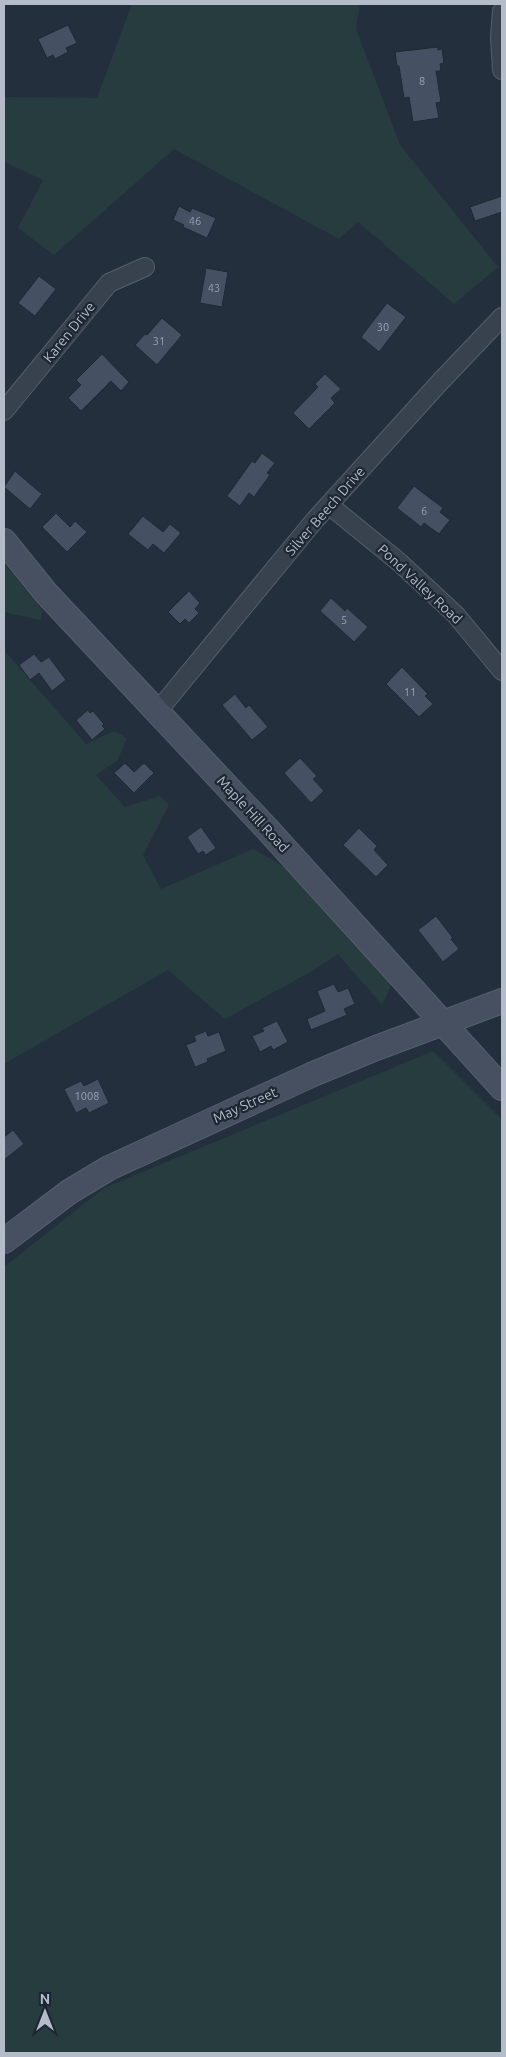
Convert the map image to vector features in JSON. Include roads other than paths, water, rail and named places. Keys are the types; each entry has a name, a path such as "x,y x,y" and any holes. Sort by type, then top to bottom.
{"street":[{"path":"502,11 500,37 502,70"},
{"name":"Karen Drive","path":"4,411 110,283 146,267"},
{"name":"Silver Beech Drive","path":"157,712 329,505 446,375 502,317"},
{"name":"Pond Valley Road","path":"329,505 399,562 456,615 502,671"},
{"name":"Maple Hill Road","path":"4,541 46,593 268,830 502,1088"},
{"name":"May Street","path":"4,1241 69,1192 110,1168 311,1075 376,1048 502,1001"}]}
